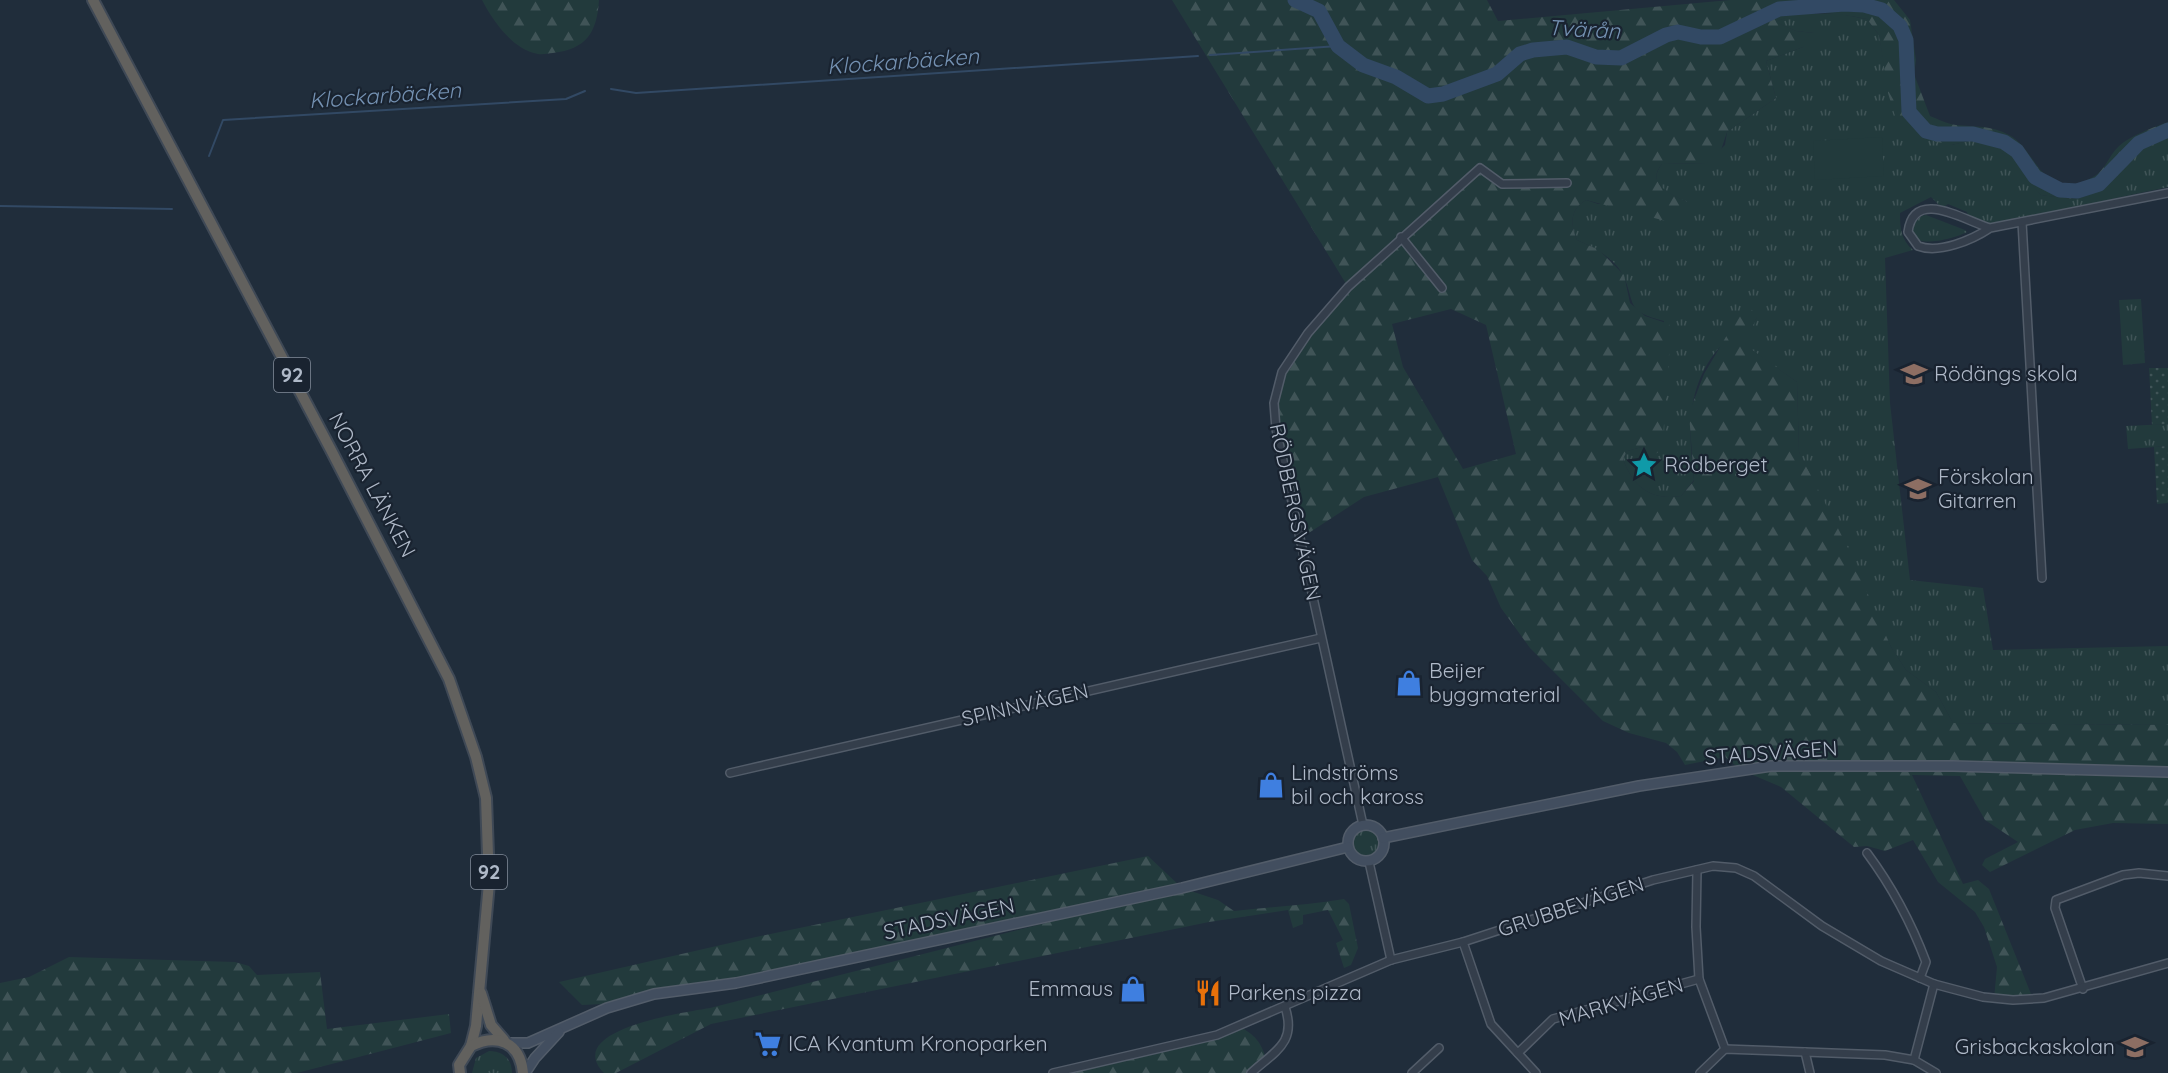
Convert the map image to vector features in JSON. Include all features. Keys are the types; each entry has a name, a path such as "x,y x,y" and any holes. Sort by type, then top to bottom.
{"highway":[{"name":"NORRA LÄNKEN","path":"93,0 337,460 449,679 476,757 486,798 489,883 477,1026 471,1046"},
{"name":"NORRA LÄNKEN","path":"479,988 491,1025 506,1041"},
{"path":"471,1046 481,1041 506,1041"},
{"name":"92","path":"506,1041 520,1059 524,1073"},
{"name":"92","path":"457,1070 471,1046"}],"main road":[{"name":"STADSVÄGEN","path":"1383,838 1639,786 1771,766 1953,765 2168,772"},
{"path":"1363,825 1377,829 1383,838 1382,853 1369,862 1353,857 1348,847 1350,833 1363,825"},
{"name":"STADSVÄGEN","path":"506,1041 528,1043 607,1008 654,994 758,979 1182,888 1348,847"},
{"name":"STADSVÄGEN","path":"524,1073 561,1030"}],"street":[{"name":"RÖDBERGSVÄGEN","path":"1363,825 1276,429 1274,403 1282,372 1308,333 1348,287 1480,168 1502,184 1567,183"},
{"path":"1990,228 1935,207 1921,210 1912,218 1908,232 1918,246 1930,248 1972,239 1990,228 2168,193"},
{"path":"2022,222 2042,578"},
{"path":"1401,237 1442,288"},
{"name":"SPINNVÄGEN","path":"730,773 1322,638"},
{"path":"1867,853 1893,888 1913,925 1926,962 1920,978"},
{"path":"1369,862 1391,960"},
{"name":"GRUBBEVÄGEN","path":"1053,1073 1217,1035 1285,1008 1391,960 1463,942 1653,880 1713,866 1736,868 1745,872 1850,945 1934,984 1983,997 2013,1000 2044,998 2083,989 2168,963"},
{"path":"1697,870 1696,927 1699,979 1725,1049"},
{"path":"2083,989 2055,908 2056,900 2132,873 2168,876"},
{"path":"1463,942 1485,1014 1536,1073"},
{"name":"MARKVÄGEN","path":"1518,1053 1553,1020 1699,979"},
{"path":"1914,1060 1934,984"},
{"path":"1251,1073 1286,1040 1290,1023 1285,1008"},
{"path":"1412,1073 1439,1048"},
{"path":"1700,1073 1725,1049 1886,1055 1914,1060 1936,1073"},
{"path":"1805,1052 1810,1073"}],"green space":[{"path":"482,0 599,0 596,22 582,43 564,51 538,54 512,41 492,17"},
{"path":"1172,0 1487,0 1498,21 1730,0 1894,0 1910,20 1916,60 1914,74 1930,116 1946,123 1989,128 2009,135 2019,142 2051,180 2062,184 2076,184 2093,177 2101,171 2124,142 2168,122 2168,134 2136,152 2095,192 2074,198 2041,195 2003,154 1986,144 1974,140 1951,145 1920,138 1896,119 1888,93 1879,35 1867,19 1832,14 1798,15 1776,22 1796,31 1814,33 1817,38 1803,47 1766,61 1776,98 1727,132 1718,159 1707,163 1662,164 1656,177 1658,183 1674,196 1687,202 1686,215 1677,224 1586,200 1577,208 1573,217 1573,228 1577,240 1599,250 1624,275 1630,303 1645,316 1669,324 1671,331 1662,450 1655,454 1642,447 1627,451 1623,459 1632,477 1644,490 1661,496 1681,496 1694,481 1689,413 1704,374 1743,308 1752,310 1757,317 1744,344 1797,382 1799,452 1847,546 1891,647 1906,670 1936,692 1953,723 2168,725 2168,824 2113,823 2075,830 1990,872 1982,865 1985,859 2018,842 1985,820 1960,776 1912,775 1963,884 1978,880 1989,889 2033,999 1994,999 1997,967 1984,927 1975,912 1938,882 1913,840 1885,851 1867,846 1854,847 1781,787 1741,770 1725,757 1685,765 1677,752 1666,743 1629,733 1603,721 1530,648 1501,608 1487,576 1472,560 1438,477 1364,497 1301,538 1274,403 1282,372 1348,287","holes":["1451,309 1486,325 1516,454 1463,469 1403,367 1392,324"]},
{"path":"1796,14 1839,14 1867,19 1879,35 1884,63 1951,145 1975,140 1994,147 2012,162 2041,195 2065,198 2087,196 2102,187 2136,152 2168,134 2168,187 1985,226 1968,219 1967,212 1948,204 1942,208 1931,197 1900,213 1902,233 1913,250 1885,258 1890,403 1910,580 1983,588 1993,650 2168,646 2168,725 1953,723 1936,692 1906,670 1891,647 1799,452 1797,382 1743,344 1757,317 1718,349 1698,384 1690,430 1694,480 1681,496 1652,494 1638,484 1627,469 1623,459 1627,451 1642,447 1664,321 1638,310 1634,306 1624,277 1616,265 1597,250 1577,240 1573,228 1574,212 1586,200 1598,204 1687,202 1674,196 1658,183 1656,178 1662,164 1707,163 1725,145 1727,132 1776,98 1766,61 1803,47 1814,33 1796,31 1775,22"},
{"path":"1882,137 1884,176 1815,180 1813,141"},
{"path":"1926,215 1967,232 1936,241 1919,240 1913,233 1913,225"},
{"path":"2141,299 2145,363 2123,365 2119,300"},
{"path":"2149,368 2168,368 2168,424 2152,425"},
{"path":"2168,424 2168,446 2128,449 2126,426"},
{"path":"2168,446 2168,503 2157,504 2154,447"},
{"path":"1366,829 1372,830 1380,838 1380,850 1372,858 1366,859 1360,858 1352,850 1351,844 1352,838 1360,830"},
{"path":"1148,856 1182,888 1218,900 1234,911 1344,899 1349,904 1358,948 1351,965 1344,968 1336,943 1343,940 1328,910 1303,915 1303,924 1293,928 1288,910 1209,922 711,1024 616,1073 604,1073 595,1058 599,1045 613,1034 633,1026 1160,894 736,983 603,1004 582,1005 559,982 756,937"},
{"path":"69,957 235,962 249,966 257,975 320,972 327,1029 449,1014 451,1033 297,1073 0,1073 0,983 29,977"},
{"path":"1240,1027 1257,1040 1266,1059 1250,1073 1053,1073"},
{"path":"489,1051 498,1052 506,1057 512,1073 472,1073 476,1058"}],"waterway":[{"name":"Tvärån","path":"1295,0 1319,11 1338,46 1363,65 1396,77 1428,96 1443,94 1497,74 1520,54 1533,50 1567,47 1596,57 1621,58 1666,35 1678,32 1701,37 1720,37 1779,9 1844,4 1864,5 1882,10 1900,26 1906,40 1909,112 1926,131 1937,134 1973,134 2004,142 2017,151 2035,177 2060,190 2077,191 2099,184 2139,143 2168,130"},
{"name":"Klockarbäcken","path":"1210,55 1338,46"},
{"name":"Klockarbäcken","path":"611,89 636,93 1198,56"},
{"name":"Klockarbäcken","path":"209,156 223,120 566,99 585,91"},
{"name":"Klockarbäcken","path":"0,206 172,209"}],"place":[{"name":"Rödängs skola","path":"1914,374"},
{"name":"Rödberget","path":"1644,465"},
{"name":"Förskolan Gitarren","path":"1918,489"},
{"name":"Beijer byggmaterial","path":"1409,683"},
{"name":"Lindströms bil och kaross","path":"1271,785"},
{"name":"Emmaus","path":"1133,989"},
{"name":"Parkens pizza","path":"1208,993"},
{"name":"ICA Kvantum Kronoparken","path":"768,1044"},
{"name":"Grisbackaskolan","path":"2135,1047"}]}
